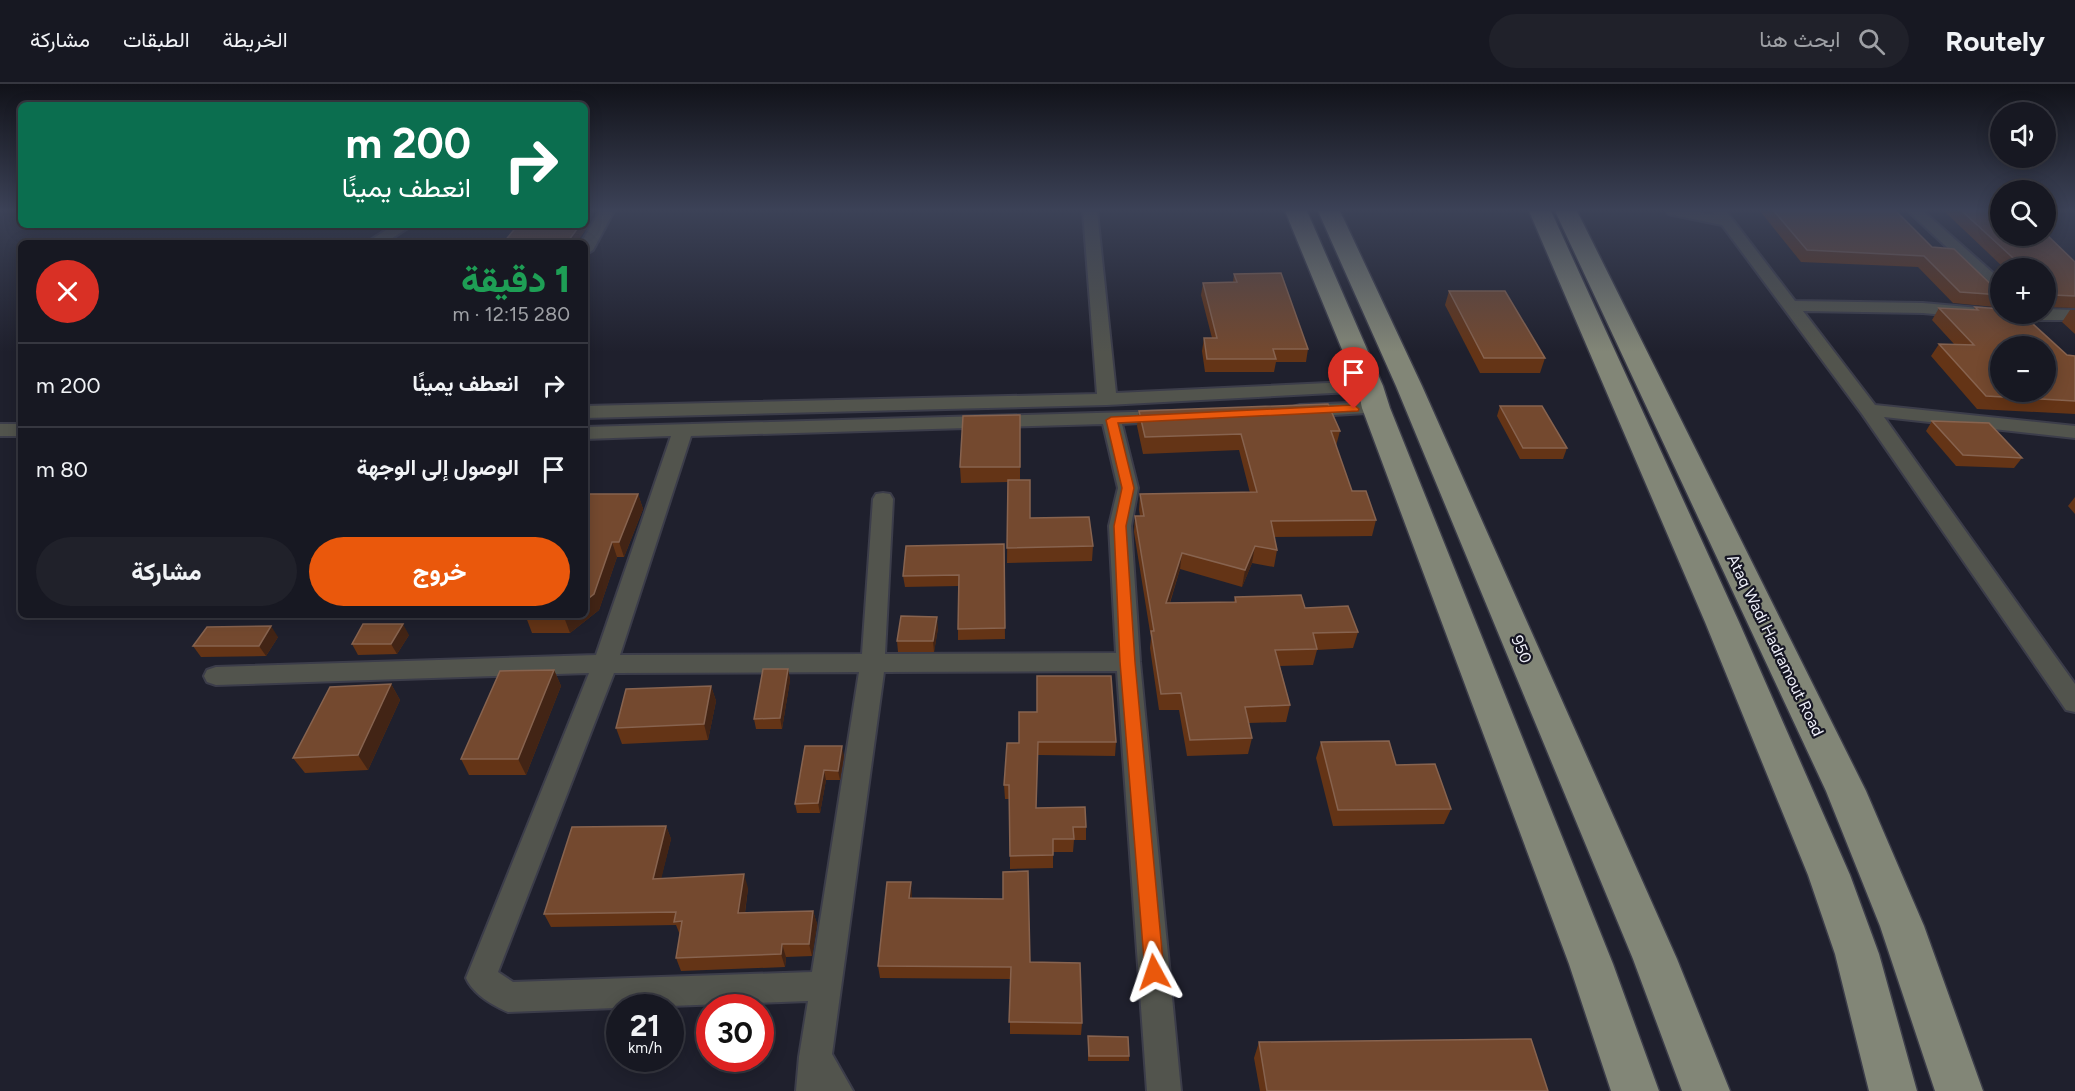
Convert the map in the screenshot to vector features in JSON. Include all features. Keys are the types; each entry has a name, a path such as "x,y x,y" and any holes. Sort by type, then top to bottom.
{"main road":[{"path":"1315,258 1373,397 1591,964 1635,1091"},
{"name":"950","path":"1350,258 1409,386 1655,959 1706,1091"},
{"path":"1561,258 1722,622 1829,874 1857,954 1893,1091"},
{"name":"Ataq Wadi Hadramout Road","path":"1589,258 1846,791 1902,926 1959,1091"},
{"path":"1467,645 1521,647"}],"street":[{"path":"1095,258 1109,409 1128,488 1120,526 1128,662 1164,1091"},
{"path":"1754,258 1869,410 2075,703"},
{"path":"1967,258 1990,279"},
{"path":"1790,306 1923,308 1990,314"},
{"path":"2056,315 2075,315"},
{"path":"588,433 1373,397"},
{"path":"1284,412 1373,397"},
{"path":"588,412 1109,409 1192,416"},
{"path":"1869,410 2075,432"},
{"path":"683,429 605,664 502,919 482,978 508,997 825,986"},
{"path":"0,430 18,430"},
{"path":"813,1091 815,1057 873,662 883,499"},
{"path":"216,676 605,664 1128,662"},
{"path":"815,1057 836,1091"}],"building":[{"path":"1926,258 1963,258 1990,283 1990,294 1960,292"},
{"path":"2013,258 2071,258 2075,262 2075,296 2056,295 2056,258"},
{"path":"1281,273 1308,349 1273,349 1276,359 1207,359 1204,338 1217,338 1203,283 1237,282 1234,274"},
{"path":"1449,291 1505,291 1545,358 1484,358"},
{"path":"1975,307 1990,308 1990,324 2033,324 2046,336 1990,336 1990,396 1986,396 1939,344 1974,345 1939,308 1978,310"},
{"path":"2056,345 2067,355 2075,356 2075,401 2056,400"},
{"path":"1328,404 1340,431 1331,431 1352,491 1366,491 1376,520 1271,521 1277,550 1255,546 1245,570 1182,553 1166,603 1236,602 1235,597 1301,595 1305,608 1348,606 1358,632 1313,633 1317,649 1275,650 1290,705 1245,707 1252,738 1190,740 1181,693 1161,694 1151,631 1154,631 1135,516 1144,516 1140,494 1257,492 1241,434 1145,437 1139,411"},
{"path":"1500,406 1542,406 1567,448 1523,448"},
{"path":"1020,415 1020,467 960,467 963,416"},
{"path":"1932,421 1989,423 2022,458 1963,455"},
{"path":"1008,480 1030,480 1030,518 1089,517 1093,546 1007,548"},
{"path":"588,494 638,494 619,542 612,542 594,594 588,599"},
{"path":"1004,544 1005,628 958,629 959,575 903,576 906,546"},
{"path":"901,616 937,617 933,641 897,641"},
{"path":"363,624 403,624 391,644 352,644"},
{"path":"271,626 259,646 193,646 207,627"},
{"path":"763,669 788,669 780,718 754,719"},
{"path":"554,670 518,759 461,759 500,671"},
{"path":"1037,676 1111,676 1116,742 1038,742 1036,808 1085,807 1086,827 1073,827 1074,839 1053,839 1053,855 1010,856 1009,785 1004,785 1007,743 1019,743 1019,712 1037,712"},
{"path":"391,684 358,755 293,758 330,687"},
{"path":"711,686 704,724 616,728 626,689"},
{"path":"1389,741 1396,765 1435,764 1451,809 1338,810 1321,742"},
{"path":"805,746 842,746 838,771 824,770 818,803 795,804"},
{"path":"666,826 653,879 744,874 738,913 813,911 809,944 782,944 781,954 676,958 682,921 674,922 676,912 544,914 572,827"},
{"path":"1028,871 1030,962 1080,963 1082,1023 1009,1022 1011,967 878,966 887,882 911,882 909,898 1003,899 1003,872"},
{"path":"1088,1036 1128,1037 1129,1056 1089,1056"},
{"path":"1531,1039 1548,1091 1267,1091 1259,1042"}],"route":[{"path":"1154,972 1128,662 1120,526 1128,488 1111,420 1354,409"}]}
